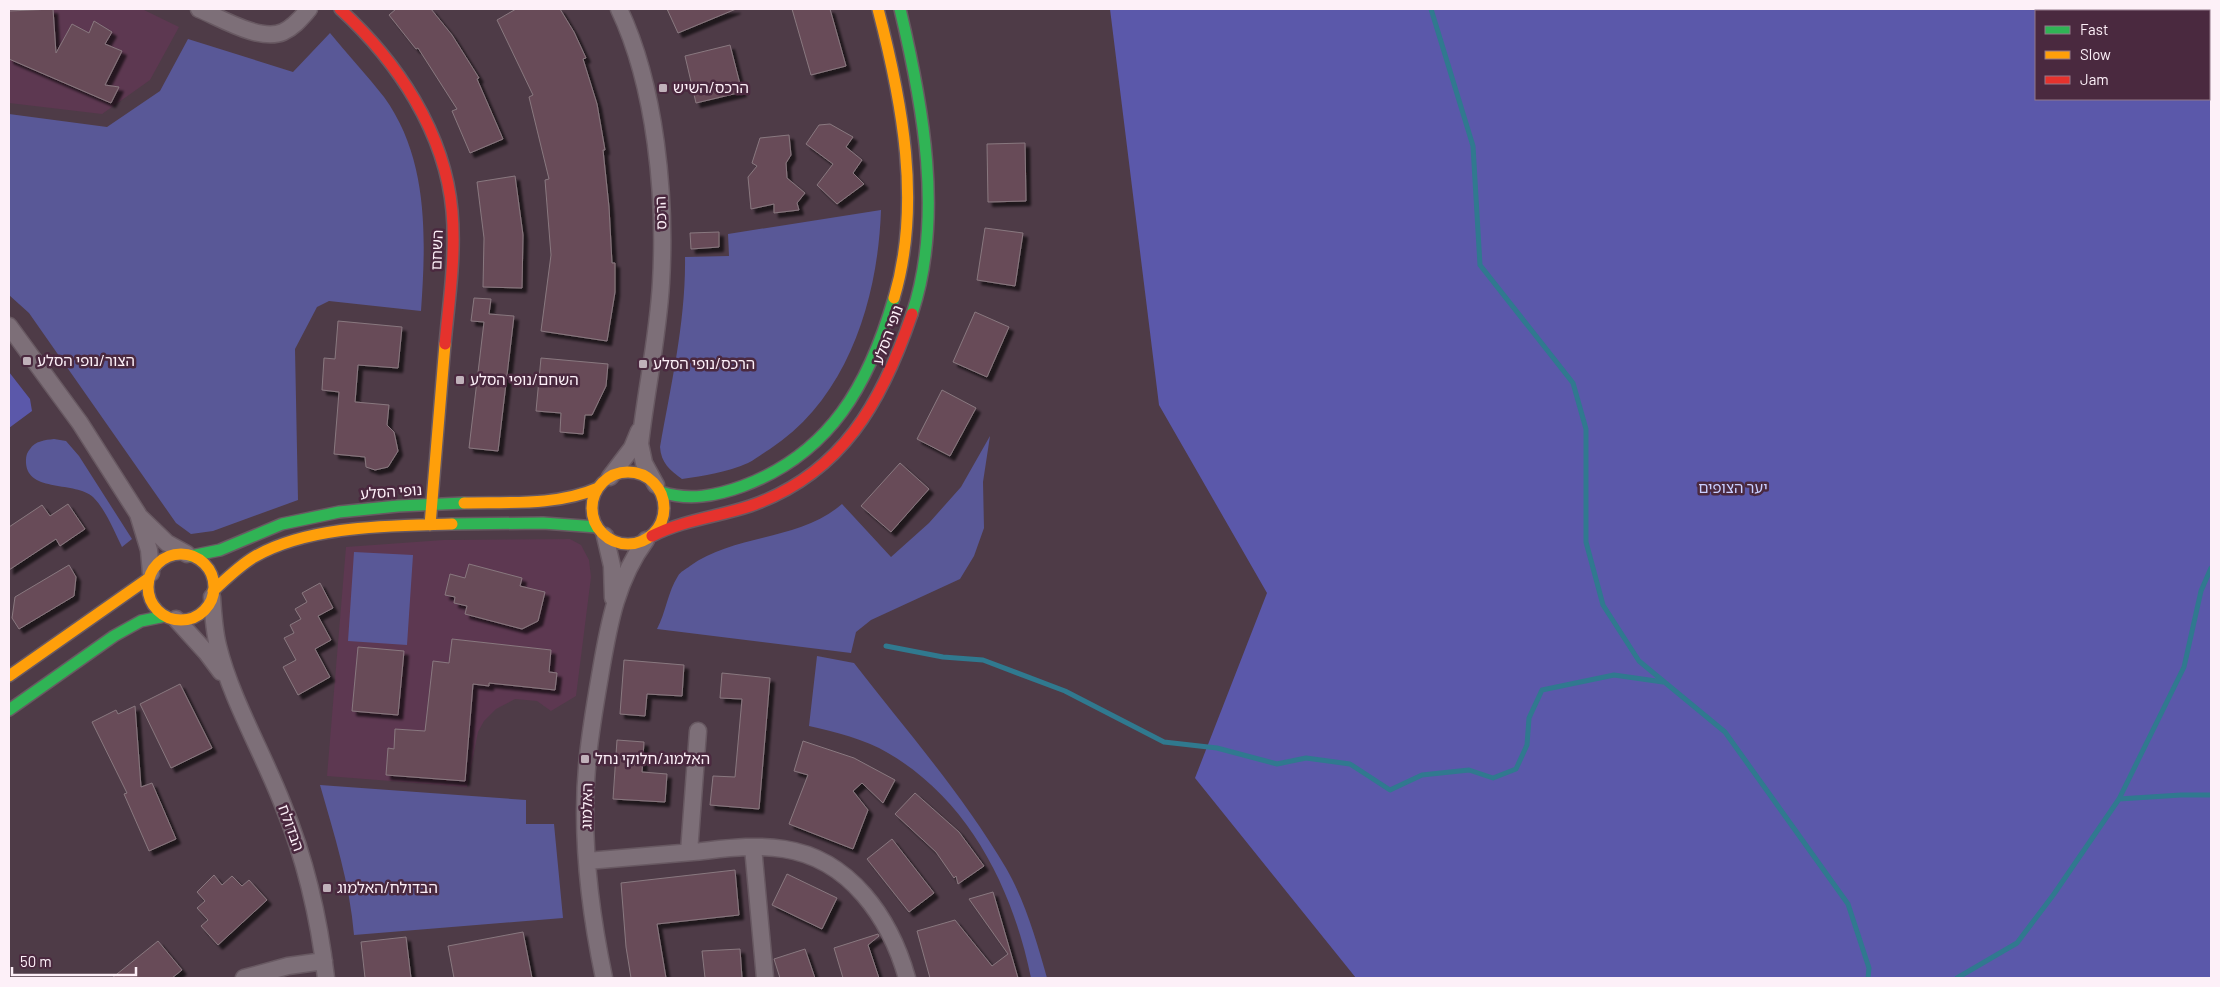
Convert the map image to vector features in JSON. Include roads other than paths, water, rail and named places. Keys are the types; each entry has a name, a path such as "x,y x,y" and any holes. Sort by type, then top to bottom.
{"street":[{"path":"199,9 261,35 273,35 294,25 309,9"},
{"name":"השחם","path":"340,9 367,33 414,101 437,149 450,194 454,244 430,525"},
{"name":"הרכס","path":"619,9 638,64 650,110 657,149 663,222 657,319 640,444 644,463 658,489"},
{"name":"נופי הסלע","path":"658,489 681,498 720,492 760,479 791,464 814,445 837,420 872,362 896,292 905,243 907,200 906,156 901,116 878,9"},
{"name":"נופי הסלע","path":"649,538 684,521 746,507 802,482 829,461 854,434 892,371 911,318 921,278 926,245 928,200 925,131 900,9"},
{"path":"9,326 80,423 138,514 167,543 201,561 209,570 213,580 213,594"},
{"name":"הרכס","path":"610,477 632,448 643,422"},
{"path":"9,710 114,636 141,621 170,617 194,617 208,605 213,594 245,562 288,544 367,528 531,522 601,531 625,544 636,544 649,538 662,520 664,501 658,489 648,478 630,472 610,477 598,488 592,507 601,531"},
{"name":"נופי הסלע","path":"189,555 220,550 263,531 311,517 364,508 549,500 580,496 598,488"},
{"path":"138,514 149,550 150,600 170,617"},
{"name":"האלמוג","path":"601,531 612,566 613,605 588,758 587,861 597,945 604,978"},
{"name":"האלמוג","path":"613,605 632,559 649,538"},
{"path":"9,676 150,576 162,560 178,554 189,555"},
{"name":"הבדולח","path":"213,594 218,645 230,686 268,768 300,848 318,920 326,978"},
{"name":"הבדולח","path":"170,617 206,652 230,686"},
{"path":"689,852 698,731"},
{"path":"587,861 753,847 784,849 806,854 827,864 864,893 879,912 900,952 907,978"},
{"path":"753,847 765,978"},
{"path":"244,978 288,966 324,962"}],"waterway":[{"path":"1431,9 1473,146 1480,265 1573,383 1586,429 1586,542 1603,605 1639,661 1725,732 1848,904 1869,968 1868,978"},
{"path":"1957,978 2017,943 2054,894 2119,799 2184,667 2201,591 2211,568"},
{"path":"886,646 943,657 983,660 1065,691 1164,742 1217,748 1277,764 1306,758 1350,764 1390,790 1422,775 1469,770 1493,778 1516,769 1527,745 1529,718 1542,690 1614,675 1663,682"},
{"path":"2119,799 2211,795"}],"place":[{"name":"הרכס/השיש","path":"663,88"},
{"name":"הצור/נופי הסלע","path":"27,361"},
{"name":"הרכס/נופי הסלע","path":"643,364"},
{"name":"השחם/נופי הסלע","path":"460,380"},
{"name":"האלמוג/חלוקי נחל","path":"585,759"},
{"name":"הבדולח/האלמוג","path":"327,888"}],"park label":[{"name":"יער הצופים","path":"1733,488"}]}
